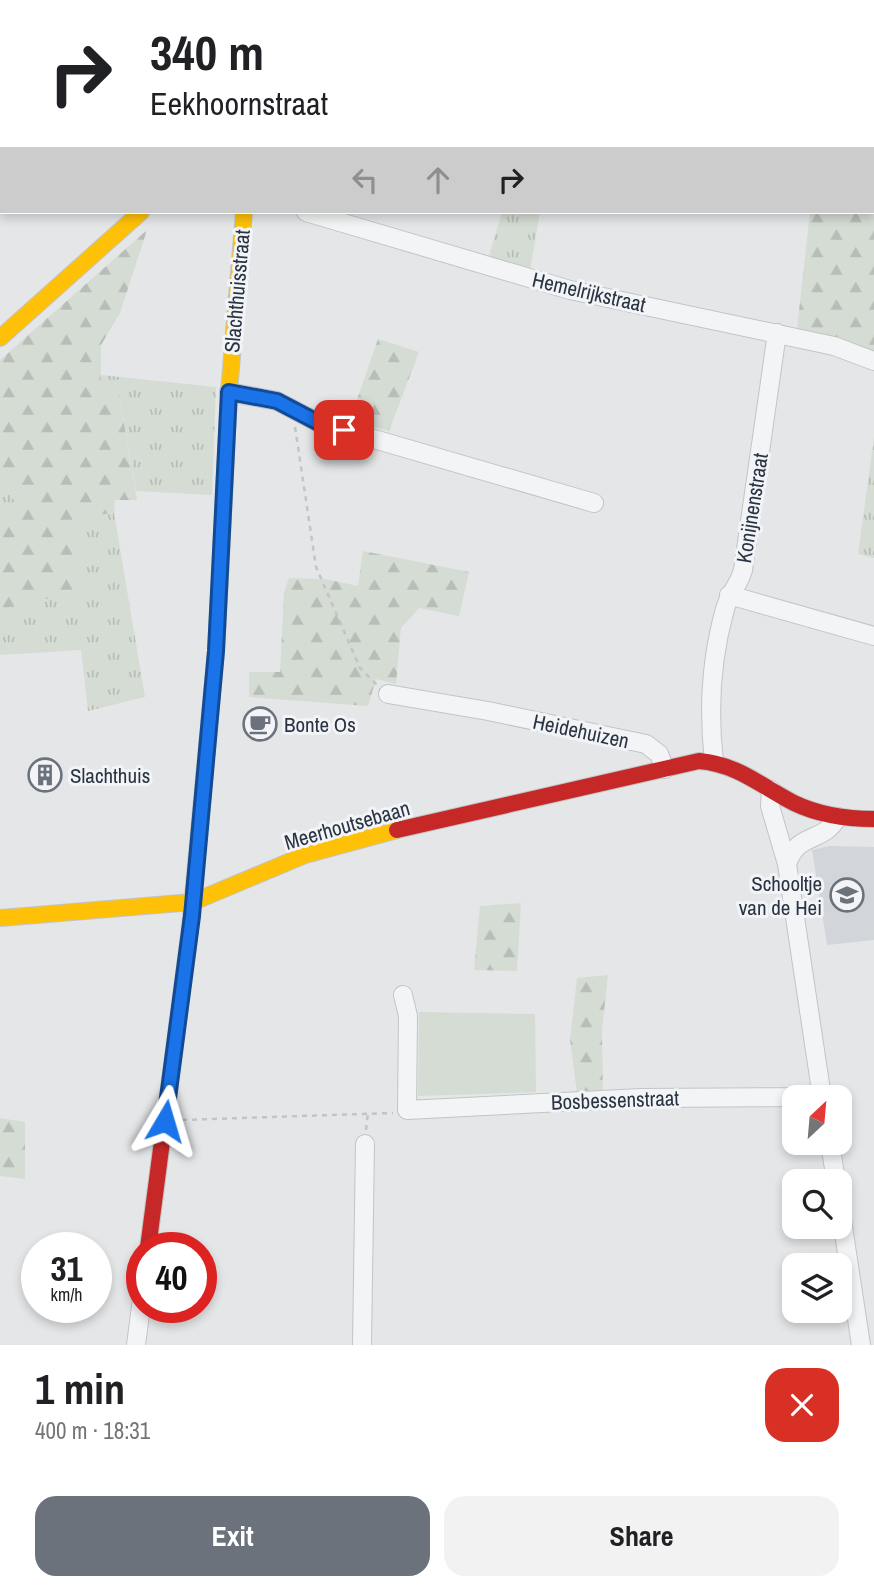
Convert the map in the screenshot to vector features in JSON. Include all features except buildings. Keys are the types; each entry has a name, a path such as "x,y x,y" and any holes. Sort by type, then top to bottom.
{"street":[{"path":"0,338 139,214"},
{"name":"Slachthuisstraat","path":"150,1232 193,902 216,651 229,392 244,214"},
{"name":"Hemelrijkstraat","path":"313,214 570,290 834,346 874,361"},
{"name":"Konijnenstraat","path":"714,761 710,700 720,627 729,595 740,580 743,570 777,333"},
{"path":"229,392 277,401 319,423 594,503"},
{"path":"729,595 874,636"},
{"name":"Heidehuizen","path":"388,694 488,711 646,744 659,754 665,769"},
{"path":"665,769 714,761 731,765 795,803 838,817 874,819"},
{"name":"Meerhoutsebaan","path":"0,918 193,902 305,855 349,841 665,769"},
{"path":"771,790 770,806 787,864 820,1085"},
{"path":"787,864 794,846 828,831 838,817"},
{"path":"402,995 408,1016 407,1110"},
{"name":"Bosbessenstraat","path":"407,1110 640,1098 782,1097"},
{"path":"362,1345 365,1144"},
{"path":"845,1239 861,1345"},
{"path":"136,1345 139,1323"}],"path":[{"path":"298,411 294,433 316,567 360,668 388,694"},
{"path":"165,1121 353,1112 401,1114 407,1110"}],"shaded area":[{"name":"Schooltje van de Hei","path":"829,846 874,847 874,940 827,945 812,850"}],"green space":[{"path":"501,214 540,214 530,270 488,259"},
{"path":"810,214 874,214 874,351 797,329"},
{"path":"147,230 120,313 101,345 101,387 118,388 137,500 115,500 114,513 79,517 79,592 0,609 0,513 17,507 5,482 0,480 0,360"},
{"path":"378,339 419,352 389,431 350,420"},
{"path":"101,375 216,387 212,495 136,491 118,388 101,388"},
{"path":"874,437 874,558 858,554"},
{"path":"0,480 5,482 17,507 0,513"},
{"path":"114,513 145,697 88,711 81,650 0,655 0,609 79,517"},
{"path":"363,551 469,572 459,616 419,608 401,628 396,684 376,679 368,706 249,697 249,672 280,672 284,593 289,578 325,579 358,586"},
{"path":"521,903 517,971 474,970 480,906"},
{"path":"608,975 602,1030 603,1092 577,1093 570,1040 577,978"},
{"path":"419,1012 535,1014 536,1092 418,1096"},
{"path":"0,1118 25,1122 25,1179 0,1176"}],"traffic: fast":[{"path":"190,928 216,651 221,557"}],"traffic: slow":[{"path":"0,338 139,214"},
{"path":"221,557 229,392 244,214"},
{"path":"0,918 193,902 305,855 397,830"}],"traffic: jam":[{"path":"397,830 699,761 737,771 813,811 874,819"},
{"path":"150,1232 190,928"}],"place":[{"name":"Bonte Os","path":"260,724"},
{"name":"Slachthuis","path":"45,775"},
{"name":"Schooltje van de Hei","path":"847,895"}],"route":[{"path":"165,1121 192,916 216,651 229,392 277,401 319,423 344,430"}]}
